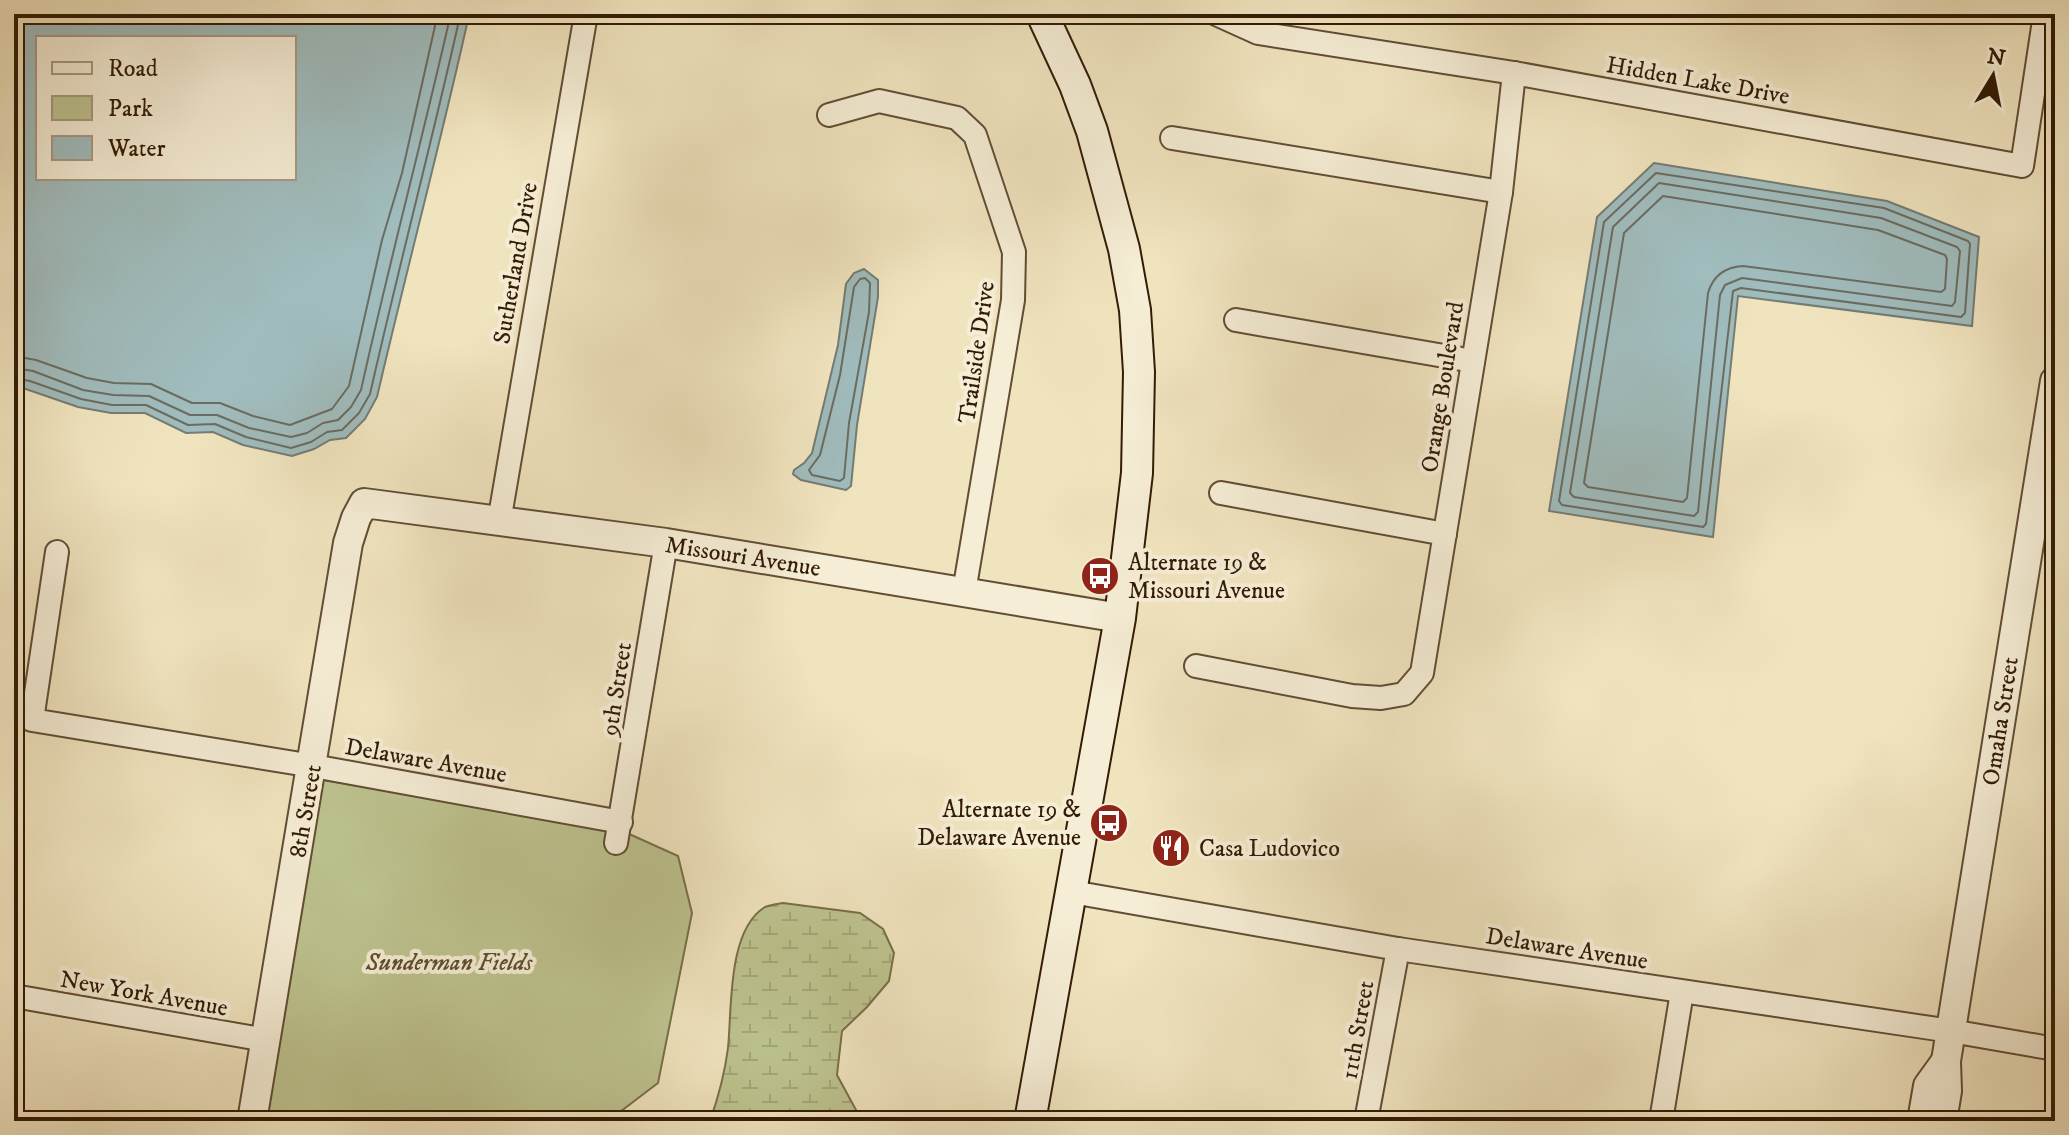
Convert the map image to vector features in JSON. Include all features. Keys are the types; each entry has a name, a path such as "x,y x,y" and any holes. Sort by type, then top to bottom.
{"main road":[{"path":"1030,1121 1120,618 1137,473 1139,372 1135,310 1124,249 1092,131 1075,85 1042,14"}],"street":[{"name":"Sutherland Drive","path":"499,522 546,232 586,14"},
{"name":"Hidden Lake Drive","path":"1216,14 1258,33 1514,73 2022,166 2045,14"},
{"name":"Orange Boulevard","path":"1196,666 1352,696 1396,697 1404,694 1422,673 1501,192 1514,73"},
{"name":"Trailside Drive","path":"829,115 879,101 957,118 975,135 1014,252 1013,300 964,592"},
{"path":"1172,138 1501,192"},
{"path":"1236,320 1473,361"},
{"name":"Omaha Street","path":"1942,1121 1947,1091 1946,1061 2055,381"},
{"path":"1221,493 1445,534"},
{"name":"Missouri Avenue","path":"364,503 666,543 1120,618"},
{"name":"8th Street","path":"252,1121 348,543 364,503"},
{"name":"9th Street","path":"618,833 666,543"},
{"name":"Delaware Avenue","path":"57,552 32,720 313,766 618,833"},
{"name":"Delaware Avenue","path":"1072,892 1398,949 2055,1049"},
{"name":"11th Street","path":"1366,1121 1398,949"},
{"path":"1661,1121 1682,992"},
{"name":"New York Avenue","path":"14,996 266,1040"},
{"name":"Omaha Street","path":"1922,1121 1928,1086 1946,1061"}],"green space":[{"name":"Sunderman Fields","path":"317,779 616,828 678,856 692,913 658,1083 608,1121 258,1121"},
{"path":"783,903 860,913 883,929 894,953 889,981 842,1031 837,1075 862,1121 710,1121 725,1066 734,972 744,933 753,918 765,907"}],"water":[{"path":"14,14 463,14 467,24 445,117 377,397 365,419 346,438 330,440 292,456 243,445 213,432 186,433 145,413 111,413 78,407 14,385"},
{"path":"1654,163 1887,201 1979,237 1972,326 1738,296 1713,537 1549,511 1597,217"},
{"path":"864,269 878,280 878,297 857,425 851,486 846,490 801,480 793,474 812,453 838,345 846,284 854,273"}],"place":[{"name":"Alternate 19 & Missouri Avenue","path":"1100,576"},
{"name":"Alternate 19 & Delaware Avenue","path":"1109,823"},
{"name":"Casa Ludovico","path":"1171,848"}]}
